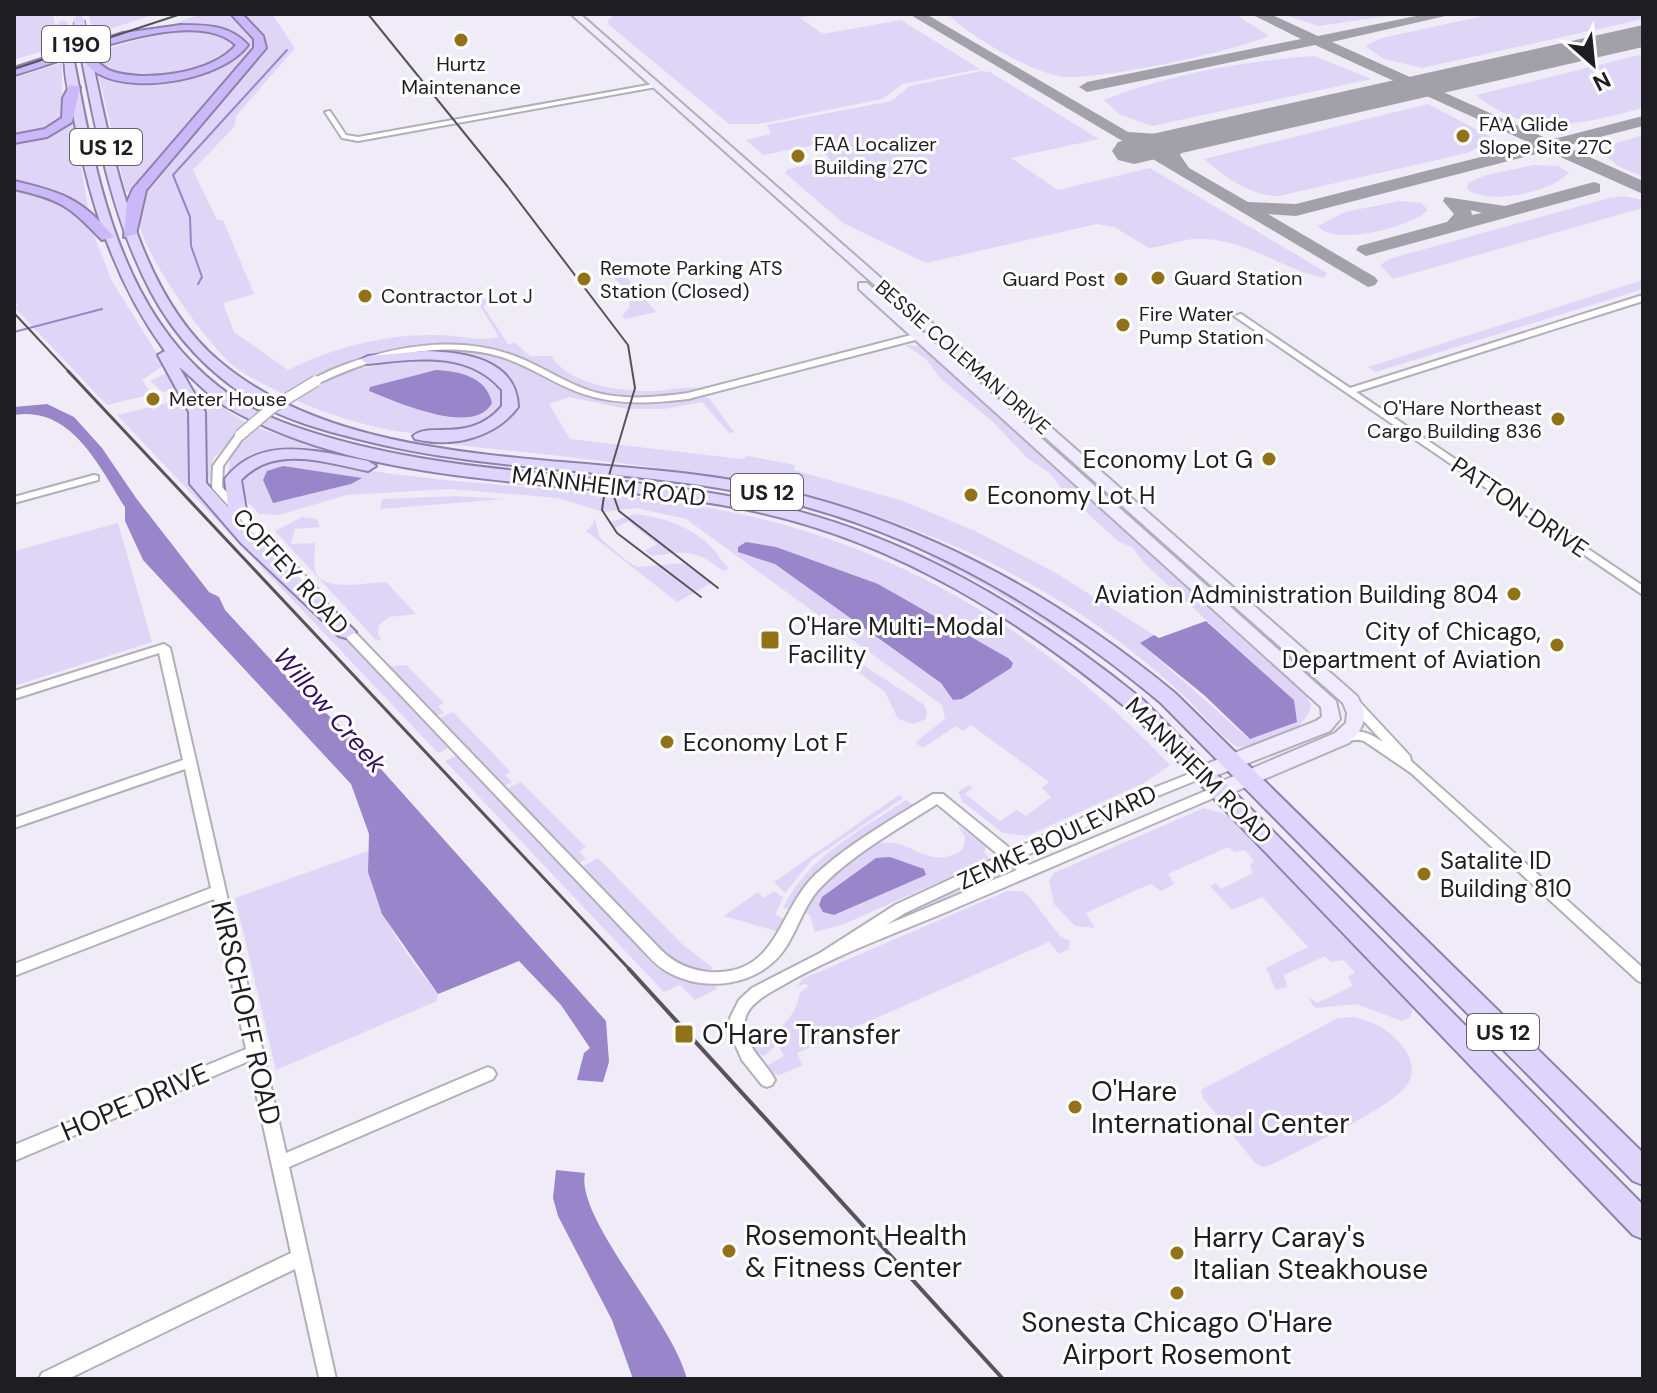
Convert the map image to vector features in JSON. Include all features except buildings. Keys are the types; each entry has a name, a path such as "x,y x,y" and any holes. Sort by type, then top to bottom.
{"highway":[{"name":"I 190","path":"17,70 192,14"},
{"path":"129,234 134,202 140,189 260,48 259,38 236,14"},
{"name":"I 190","path":"17,70 156,18"},
{"path":"87,57 97,69 114,75 157,78 218,65 230,59 242,45 233,35 193,28 112,40"},
{"path":"14,139 42,134 62,125 68,119 69,98 74,87"},
{"path":"14,185 69,201 87,213 95,227 107,237"}],"main road":[{"name":"MANNHEIM ROAD","path":"80,16 129,234 151,280 200,351 234,382 288,411 376,440 715,482 799,500 902,533 1004,581 1093,637 1168,698 1643,1172"},
{"name":"MANNHEIM ROAD","path":"62,20 107,237 133,291 165,340 197,377 228,400 275,425 325,442 407,461 723,500 786,514 848,532 923,562 995,600 1079,657 1136,705 1643,1225"},
{"path":"165,340 164,355 193,402 199,420 198,484 257,549 342,624"},
{"path":"234,382 260,388 313,412 356,426 437,438 484,429 501,418 512,402 510,389 502,378 464,360 424,355 368,360"},
{"path":"237,510 231,484 238,472 253,461 282,453 406,472 581,488 619,486"}],"street":[{"name":"BESSIE COLEMAN DRIVE","path":"562,14 1211,575 1351,700"},
{"name":"BESSIE COLEMAN DRIVE","path":"575,14 648,87"},
{"path":"328,112 344,137 358,139 648,87"},
{"path":"1349,391 1643,298"},
{"name":"PATTON DRIVE","path":"1238,316 1643,591"},
{"name":"BESSIE COLEMAN DRIVE","path":"931,333 1258,640"},
{"name":"COFFEY ROAD","path":"931,333 688,396 646,401 594,395 519,361 481,350 421,348 368,360 316,381 273,407 240,435 223,455 216,476 217,488 659,957 692,975 722,977 752,970 762,964 780,944 797,909 821,878 938,797 1013,857"},
{"path":"14,500 94,478"},
{"path":"1193,582 1211,575"},
{"name":"ZEMKE BOULEVARD","path":"767,1080 739,1044 736,1020 746,1003 763,989 820,959 1220,790 1241,770 1323,726 1333,713 1324,697 1258,640"},
{"name":"KIRSCHOFF ROAD","path":"14,695 164,648 328,1377"},
{"path":"1342,738 1355,725 1356,713 1351,700"},
{"path":"1351,700 1415,770 1643,977"},
{"path":"1342,738 1357,734 1368,738 1415,770"},
{"name":"ZEMKE BOULEVARD","path":"820,959 900,909 1113,809 1203,773 1241,770 1342,738"},
{"path":"14,823 190,762"},
{"path":"1013,857 1029,872"},
{"path":"14,970 219,891"},
{"name":"HOPE DRIVE","path":"14,1153 255,1052"},
{"path":"280,1163 488,1074"},
{"path":"48,1379 301,1257"}],"shaded area":[{"path":"14,14 53,14 58,46 14,60"},
{"path":"88,14 156,14 94,34"},
{"path":"200,14 231,14 256,42 255,49 132,192 126,192 98,73 154,78 173,76 210,69 244,52 246,43 225,30 163,28"},
{"path":"241,14 272,14 295,48 236,116 235,126 193,170 217,220 223,220 254,294 223,303 234,332 288,370 342,349 399,337 499,337 477,301 485,299 488,304 483,306 508,344 515,343 530,356 551,356 560,366 584,381 628,390 700,389 655,398 603,393 572,382 519,356 472,345 416,346 362,359 285,395 233,365 202,331 172,288 146,244 139,225 138,210 156,174 174,151 266,47 265,39"},
{"path":"615,14 821,14 800,18 823,34 901,20 980,69 903,84 882,99 759,124 729,124 609,25 608,20"},
{"path":"948,14 1235,14 1269,36 1168,63 1065,77 1038,70 1003,53 970,33"},
{"path":"1282,14 1401,14 1318,26"},
{"path":"1492,14 1639,14 1643,19 1422,68 1384,59 1365,46 1382,38"},
{"path":"191,30 231,38 236,47 209,66 173,76 136,76 104,67 100,51 145,38"},
{"path":"1643,54 1643,108 1620,114 1577,123 1536,123 1496,109 1476,95"},
{"path":"1314,56 1372,79 1152,126 1120,115 1104,100 1207,70"},
{"path":"62,63 62,118 38,132 14,136 14,78"},
{"path":"981,71 990,72 1099,139 1011,158 1058,190 1150,168 1327,273 1324,278 1310,274 1223,241 1191,239 1149,248 1114,227 1097,224 926,263 843,223 785,173 788,169 831,160 815,145 763,155 746,140 771,134 767,125 891,101 910,86"},
{"path":"1428,104 1495,139 1467,153 1279,196 1248,189 1229,179 1204,159"},
{"path":"74,122 88,208 63,195 14,181 14,142 57,133"},
{"path":"1643,135 1643,177 1618,166 1602,153 1607,146"},
{"path":"1534,165 1558,166 1569,173 1549,186 1520,194 1490,196 1467,189 1468,183 1486,175"},
{"path":"14,188 64,203 90,225 112,281 164,365 142,380 152,394 107,405 14,307 18,305 14,300"},
{"path":"1624,196 1643,200 1643,208 1393,279 1380,265 1392,258"},
{"path":"1400,201 1421,203 1428,210 1407,223 1355,235 1326,232 1318,226 1345,212"},
{"path":"619,265 629,267 624,274 656,312 625,319 622,315 630,307 629,293 606,270"},
{"path":"1643,280 1643,289 1376,372 1368,367"},
{"path":"905,345 923,346 1303,691 1311,705 1301,724 1270,742 1237,747 1158,673 1074,610 996,565 918,531 840,505 762,486 682,472 429,442 446,440 515,408 518,396 507,377 424,351 497,357 611,401 709,398 734,432 729,433 702,402 664,409 628,409 569,397 549,404 570,439 741,459 748,456 795,465 794,470 903,501 975,531 1056,573 1154,635 1141,644 1249,739 1294,700 1145,564 1132,547 1119,542 1063,491 1051,474 1027,458 993,422 941,379 925,358"},
{"path":"410,358 449,361 470,368 503,388 506,403 484,424 439,434 387,430 336,416 293,399 346,372"},
{"path":"436,370 463,374 478,381 492,403 483,413 453,417 415,409 369,391 370,387"},
{"path":"169,372 190,410 190,472 448,748 438,753 117,415 175,401 171,391 163,392 150,381"},
{"path":"190,386 246,423 213,459 208,486 204,488 202,409"},
{"path":"47,404 74,417 102,448 136,498 209,592 219,597 225,610 286,676 355,740 606,1021 609,1062 603,1082 577,1080 584,1053 590,1048 561,1005 519,961 438,994 382,914 368,872 369,834 351,784 143,560 125,521 125,507 81,442 52,419 34,414 14,415 14,407"},
{"path":"255,427 346,457 299,451 227,478 231,455"},
{"path":"294,457 403,475 688,504 790,527 852,547 968,603 1022,637 1123,718 1170,765 1146,782 1027,836 1003,833 963,802 958,792 970,785 972,788 965,794 1000,821 1017,810 1026,816 1051,797 1042,788 1049,782 971,725 963,731 956,726 923,748 916,743 945,719 942,705 686,519 636,508 603,512 558,498 450,489 347,495 279,515 259,514 239,493 239,479 257,463"},
{"path":"283,466 362,478 351,484 273,503 263,480 267,471"},
{"path":"457,496 505,499 380,509 382,499"},
{"path":"635,514 687,529 705,541 729,568 723,571 690,553 652,556 645,551 657,544 628,521 615,528 610,522"},
{"path":"302,517 317,519 320,527 295,529 291,544 315,543 315,569 319,577 335,584 386,582 416,614 389,617 379,625 378,634 382,641 375,639 275,531"},
{"path":"594,517 600,538 628,562 638,567 683,563 713,582 677,602 586,531 593,525"},
{"path":"118,523 152,642 14,686 14,551"},
{"path":"746,542 776,547 878,584 1008,658 1013,663 1011,668 962,699 953,700 941,683 775,564 738,552 738,547"},
{"path":"934,553 1026,601 1107,660 986,586 929,557"},
{"path":"1206,621 1294,700 1297,722 1250,739 1204,695 1140,643 1154,635 1159,638"},
{"path":"843,652 923,704 927,711 926,719 913,724 898,719 885,692 837,656"},
{"path":"406,665 444,703 438,706 444,713 435,717 386,667"},
{"path":"453,712 511,772 505,775 512,782 503,787 437,719"},
{"path":"456,756 657,967 686,982 716,985 717,989 695,1000 680,985 664,992 445,761"},
{"path":"521,782 586,847 579,851 586,859 578,864 505,789"},
{"path":"899,795 903,798 812,860 785,893 774,882"},
{"path":"906,800 913,805 829,864 814,878 791,910 783,908 793,890 821,859"},
{"path":"1204,808 1234,817 1413,1007 1410,1017 1402,1021 1356,1004 1315,1008 1308,997 1317,1003 1353,986 1348,977 1355,972 1343,960 1331,962 1325,956 1284,975 1287,987 1276,990 1266,968 1308,947 1262,897 1232,910 1210,886 1216,883 1221,889 1253,873 1250,866 1254,861 1245,850 1235,852 1228,847 1168,874 1174,884 1161,891 1150,884 1086,913 1095,928 1075,926 1054,904 1049,881 1054,873"},
{"path":"958,826 986,846 984,852 989,858 986,861 842,925 815,932 810,915 803,912 826,881 847,861 870,846 881,843 902,845 931,856 951,855 963,849 965,837"},
{"path":"368,851 374,891 381,910 401,945 438,994 437,1001 276,1070 235,898"},
{"path":"890,857 924,869 926,875 834,915 823,912 819,905 822,897 876,858"},
{"path":"598,858 682,944 712,967 711,972 688,968 664,953 581,867"},
{"path":"997,868 1005,872 997,880 880,930 878,927"},
{"path":"774,891 783,897 775,915 786,919 779,932 724,916 758,892 764,898"},
{"path":"1007,891 1023,891 1029,896 1060,936 1070,941 1069,949 1059,954 1049,942 797,1053 803,1065 780,1075 772,1075 765,1067 784,1056 778,1044 764,1056 754,1052 750,1045 760,1040 756,1034 749,1036 767,1028 772,1035 787,1021 800,992 808,987 806,984 798,986 802,979"},
{"path":"1355,1017 1383,1029 1400,1043 1412,1067 1407,1085 1383,1105 1324,1138 1273,1164 1263,1167 1255,1163 1203,1098 1201,1090 1338,1018"},
{"path":"556,1170 585,1173 586,1192 595,1216 663,1328 687,1379 633,1379 612,1320 558,1216 553,1198"}],"waterway":[{"path":"198,284 202,277 191,246 190,217 173,175 287,50"},
{"path":"14,332 102,309"}],"taxiway":[{"path":"916,14 1368,281"},
{"path":"1258,14 1317,40"},
{"path":"1317,40 1447,14"},
{"path":"1087,87 1317,40"},
{"path":"1317,40 1548,145"},
{"path":"1548,145 1643,121"},
{"path":"1134,136 1184,140 1171,154 1181,169"},
{"path":"1252,207 1296,210 1548,145"},
{"path":"1548,145 1643,188"},
{"path":"1366,250 1594,188"},
{"path":"1454,226 1463,219 1463,213 1452,201 1498,210"}],"runway":[{"path":"1134,151 1643,36"}],"tram line":[{"path":"368,14 508,187 628,345 635,388 605,489 602,510 617,533 701,597"},
{"path":"614,482 612,491 619,511 718,588"}],"railway":[{"path":"14,69 181,14"},
{"path":"14,313 70,373"},
{"path":"68,371 631,971"},
{"path":"629,969 1003,1379"}],"place":[{"name":"Hurtz Maintenance","path":"461,40"},
{"name":"FAA Glide Slope Site 27C","path":"1463,136"},
{"name":"FAA Localizer Building 27C","path":"798,156"},
{"name":"Guard Station","path":"1158,278"},
{"name":"Remote Parking ATS Station (Closed)","path":"584,279"},
{"name":"Guard Post","path":"1121,279"},
{"name":"Contractor Lot J","path":"365,296"},
{"name":"Fire Water Pump Station","path":"1123,325"},
{"name":"Meter House","path":"153,399"},
{"name":"O'Hare Northeast Cargo Building 836","path":"1558,419"},
{"name":"Economy Lot G","path":"1269,459"},
{"name":"Economy Lot H","path":"971,495"},
{"name":"Aviation Administration Building 804","path":"1514,594"},
{"name":"O'Hare Multi-Modal Facility","path":"770,640"},
{"name":"City of Chicago, Department of Aviation","path":"1557,645"},
{"name":"Economy Lot F","path":"667,742"},
{"name":"Satalite ID Building 810","path":"1424,874"},
{"name":"O'Hare Transfer","path":"684,1034"},
{"name":"O'Hare International Center","path":"1075,1107"},
{"name":"Rosemont Health & Fitness Center","path":"729,1251"},
{"name":"Harry Caray's Italian Steakhouse","path":"1177,1253"},
{"name":"Sonesta Chicago O'Hare Airport Rosemont","path":"1177,1293"}],"water label":[{"name":"Willow Creek","path":"330,710"}]}
